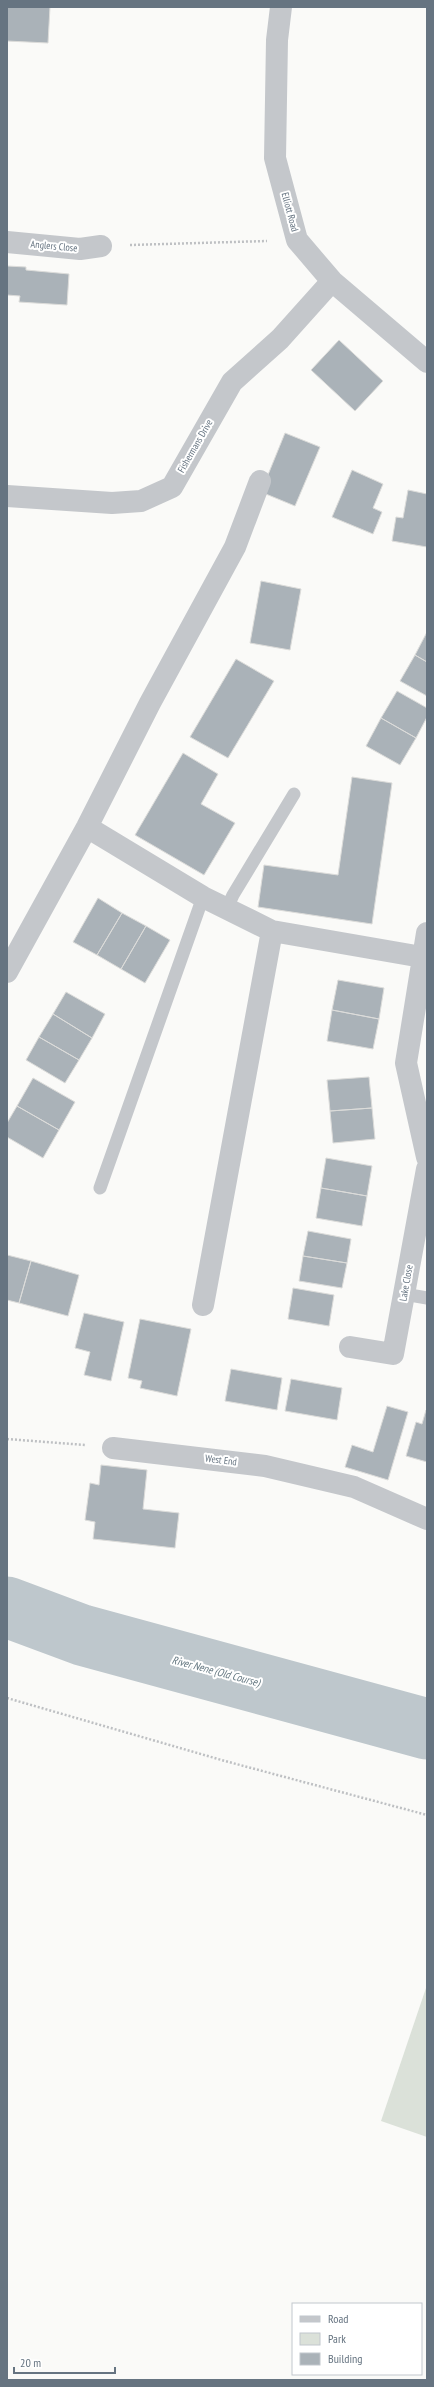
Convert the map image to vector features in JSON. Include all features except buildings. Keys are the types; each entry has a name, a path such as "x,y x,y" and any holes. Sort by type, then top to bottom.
{"street":[{"name":"Elliott Road","path":"281,7 277,40 275,158 297,240 332,281 427,362"},
{"name":"Anglers Close","path":"7,242 80,249 101,246"},
{"name":"Fishermans Drive","path":"7,496 112,504 142,501 172,487 232,382 280,339 332,281"},
{"path":"7,972 87,827 150,703 235,548 260,481"},
{"path":"87,827 226,910 272,931 422,957"},
{"path":"203,1305 272,931"},
{"path":"427,933 406,1064 427,1157"},
{"name":"Lake Close","path":"350,1347 393,1354 427,1169"},
{"name":"West End","path":"113,1448 265,1466 354,1487 427,1519"}],"lane":[{"path":"226,910 233,895 294,794"},
{"path":"100,1188 204,897"},
{"path":"404,1294 427,1298"}],"path":[{"path":"101,246 297,240"},
{"path":"7,1439 113,1448"},
{"path":"7,1698 225,1761 427,1815"}],"green space":[{"path":"427,1985 427,2137 381,2121"}],"waterway":[{"name":"River Nene (Old Course)","path":"7,1607 82,1635 427,1729"}]}
